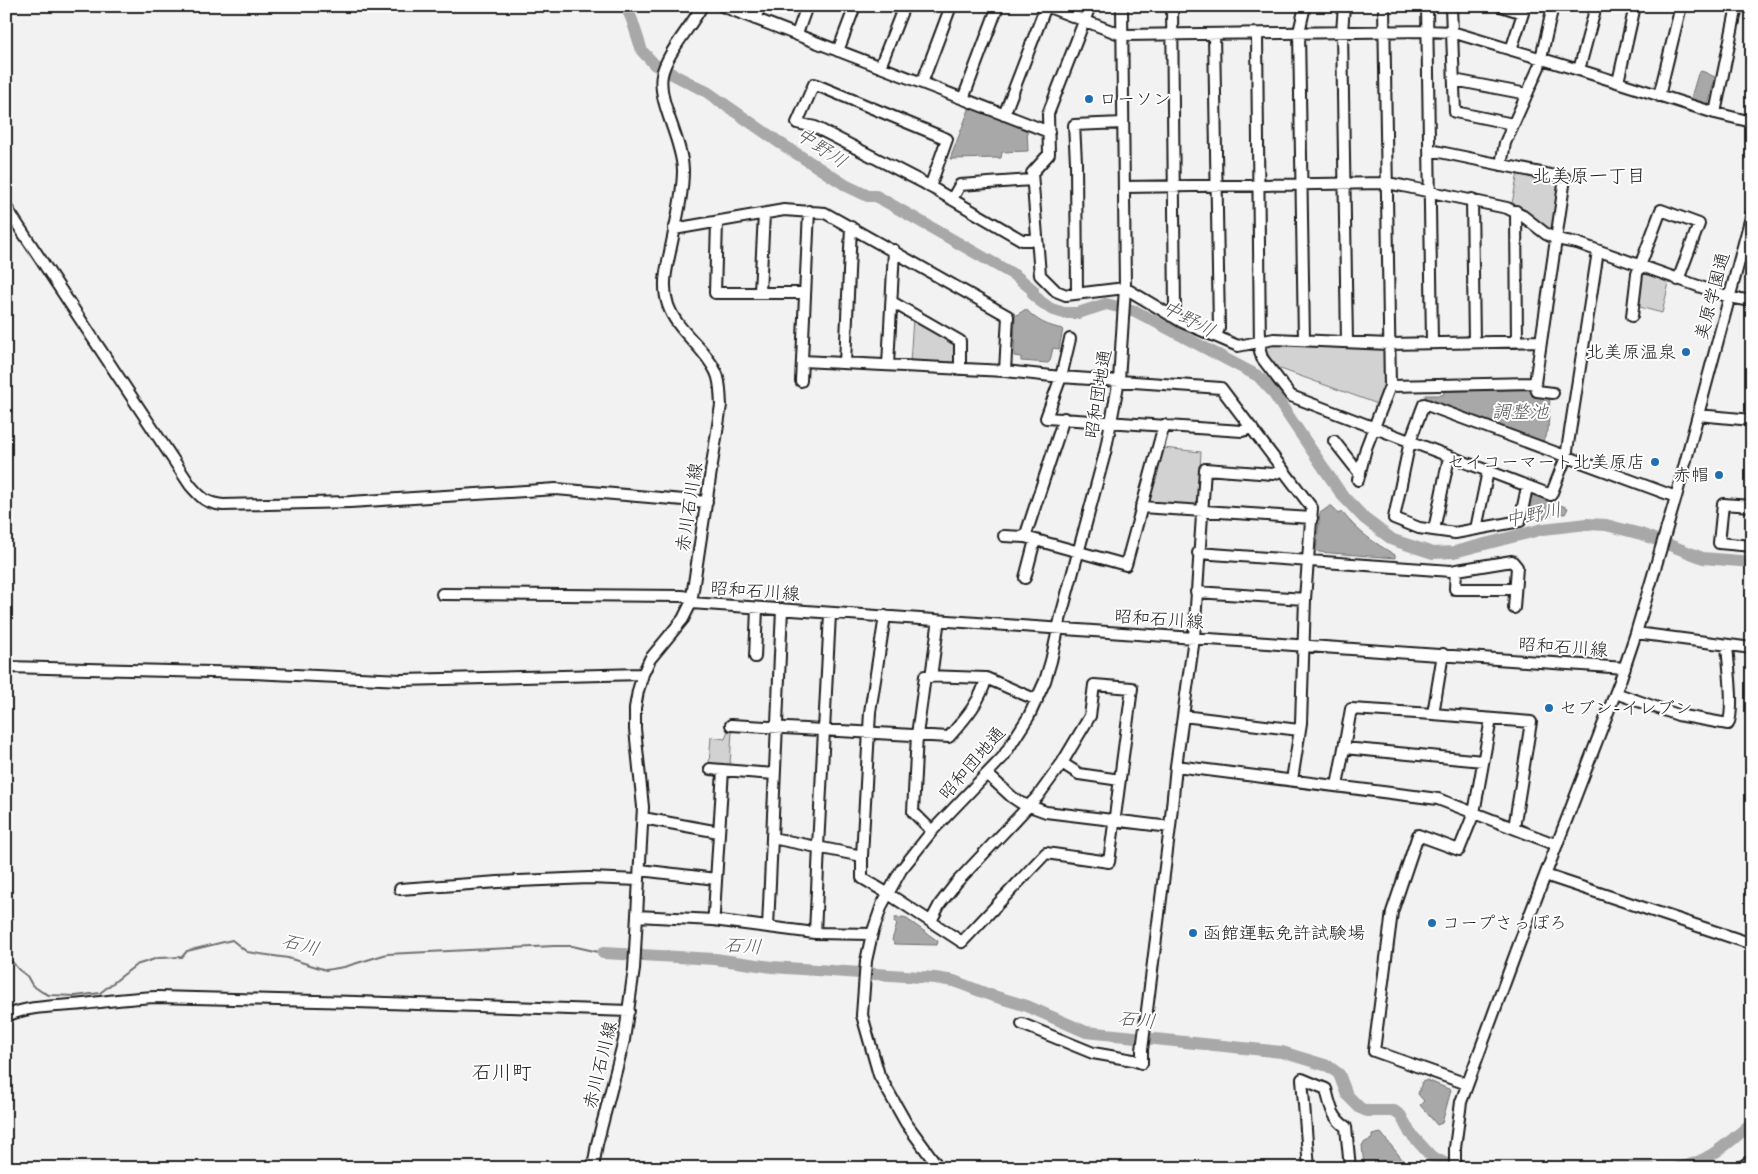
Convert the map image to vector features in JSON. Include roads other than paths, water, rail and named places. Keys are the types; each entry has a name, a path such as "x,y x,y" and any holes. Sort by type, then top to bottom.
{"highway":[{"path":"1744,1168 1752,1162"}],"street":[{"name":"赤川石川線","path":"593,1168 597,1144 630,1011 634,969 643,818 641,775 635,729 635,708 643,674 655,651 683,619 691,600 721,405 720,384 716,372 709,360 680,328 672,316 667,303 664,279 681,192 683,170 679,146 662,93 661,79 669,58 702,6"},
{"path":"722,6 1048,132"},
{"path":"755,19 760,6"},
{"path":"796,34 807,6"},
{"path":"838,51 855,6"},
{"path":"880,67 904,6"},
{"path":"922,83 951,6"},
{"path":"963,99 998,6"},
{"path":"1004,115 1046,6 1122,35 1452,32 1715,113 1752,122"},
{"path":"1090,6 1048,114 1049,154 1032,173 1040,275 1060,293 1066,295 1078,293 1125,294 1182,322 1238,346 1274,339 1389,344 1541,341"},
{"path":"1122,6 1125,294"},
{"path":"1172,6 1175,308 1172,316"},
{"path":"1304,6 1299,32 1304,340"},
{"path":"1344,6 1342,32 1347,342"},
{"path":"1334,440 1359,477 1373,427 1390,386 1384,6"},
{"path":"1427,6 1432,342"},
{"path":"1451,6 1455,112 1513,124"},
{"path":"1502,6 1523,13 1511,50"},
{"path":"1501,165 1505,144 1541,59 1553,6"},
{"path":"1579,70 1596,6"},
{"path":"1618,82 1635,6"},
{"path":"1659,96 1681,6"},
{"path":"1715,113 1736,6"},
{"path":"1214,34 1218,328 1216,336"},
{"path":"1257,34 1260,351 1262,358 1291,396 1551,495 1566,457 1598,251"},
{"path":"1454,80 1527,94"},
{"path":"930,187 947,139 814,84 797,123 815,127 930,187 1022,240 1037,240"},
{"path":"1078,293 1074,125 1123,123"},
{"path":"1430,150 1566,178 1535,383 1537,391 1553,393"},
{"path":"952,200 960,185 1032,180"},
{"path":"1124,187 1387,183 1472,199 1516,211 1546,234 1556,239 1598,251 1729,297 1752,301"},
{"path":"1472,199 1474,342"},
{"path":"6,207 190,485 199,496 210,504 350,502 556,489 706,502"},
{"path":"674,229 784,210 825,213 894,250 1008,316 1006,371"},
{"path":"1632,316 1639,266 1661,210 1699,224 1678,280"},
{"path":"801,381 809,211"},
{"path":"1516,211 1517,342"},
{"name":"美原学園通","path":"1636,633 1676,497 1752,213"},
{"path":"760,292 764,214"},
{"path":"717,222 714,293 804,293"},
{"path":"845,363 851,227"},
{"path":"888,365 894,250"},
{"name":"昭和団地通","path":"939,1168 906,1123 879,1075 862,1014 866,962 872,934 887,893 906,863 932,831 987,774 1012,744 1037,700 1049,667 1080,552 1112,421 1119,380 1125,294"},
{"path":"892,302 960,341 960,369"},
{"path":"1070,339 1061,377 1046,418 1242,431 1252,428"},
{"path":"802,361 1006,371 1061,377 1221,388 1312,508 1305,599 1299,730 1292,780"},
{"path":"1390,386 1535,383"},
{"path":"1527,487 1520,520 1455,533 1419,528 1394,518 1410,442 1424,404 1676,497"},
{"path":"1698,415 1752,420"},
{"path":"1025,578 1030,539 1064,418"},
{"path":"1004,536 1030,539 1126,565 1164,425"},
{"path":"1434,530 1449,457"},
{"path":"1022,1024 1093,1053 1142,1063 1176,766 1194,638 1198,553 1205,469 1273,474 1283,470"},
{"path":"1476,529 1488,471"},
{"path":"1752,506 1723,504 1719,543 1752,546"},
{"path":"1141,506 1312,518"},
{"path":"1198,553 1456,570 1512,561 1517,568 1514,608"},
{"path":"1456,570 1455,589 1515,589"},
{"path":"1196,592 1305,599"},
{"name":"昭和石川線","path":"442,594 682,596 691,600 830,614 885,616 1625,668"},
{"path":"755,657 757,608"},
{"path":"768,927 782,609"},
{"path":"815,933 823,730 830,614"},
{"path":"885,616 868,733 862,878 931,920 962,942 1046,853 1109,862 1132,688 1094,685 1090,716 1062,763 1029,806 957,882 940,904 931,920"},
{"path":"931,676 938,626"},
{"path":"1455,1165 1454,1148 1461,1102 1625,668 1636,633 1752,648"},
{"path":"1621,695 1678,715 1727,725 1730,723 1731,716 1727,644"},
{"path":"1433,714 1443,654"},
{"path":"6,667 252,673 402,680 643,674"},
{"path":"932,831 913,812 917,735 925,676 986,678 1037,700"},
{"path":"731,726 949,737 978,698 985,685 986,678"},
{"path":"1338,786 1351,709 1531,722 1514,828"},
{"path":"1183,716 1299,730"},
{"path":"1468,1084 1374,1051 1392,912 1418,835 1460,850 1474,813 1491,719"},
{"path":"1344,748 1483,761"},
{"path":"1062,763 1079,774 1120,780"},
{"path":"1176,766 1438,799 1557,844"},
{"path":"710,769 774,774"},
{"path":"713,920 723,770"},
{"path":"987,774 1012,797 1046,812 1170,827"},
{"path":"643,818 719,832"},
{"path":"772,838 862,856"},
{"path":"400,889 639,875 716,879"},
{"path":"1551,877 1752,944"},
{"path":"637,916 713,920 815,933 872,934"},
{"path":"6,1016 22,1009 127,998 156,997 630,1011"},
{"path":"1309,1168 1302,1079 1326,1089 1331,1110 1338,1122 1346,1127 1350,1168"}],"water":[{"path":"1701,71 1715,77 1708,106 1690,101 1698,74"},
{"path":"970,107 1027,129 1028,151 1002,152 1001,158 950,159"},
{"path":"1026,309 1043,322 1063,329 1059,349 1053,348 1048,363 1021,361 1021,357 1014,356 1015,316"},
{"name":"調整池","path":"1533,389 1550,396 1548,431 1542,443 1425,397 1425,395 1443,395 1444,391"},
{"path":"1533,494 1568,508 1565,514 1556,513 1541,519 1539,514 1525,520 1529,497"},
{"path":"1330,506 1338,514 1342,512 1360,531 1395,555 1395,558 1319,552 1316,550 1320,513"},
{"path":"904,917 938,941 937,945 895,944 892,940 897,924 894,922 895,918"},
{"path":"1427,1080 1451,1090 1442,1123 1437,1125 1420,1105 1424,1101 1418,1094 1422,1082"},
{"path":"1381,1133 1402,1159 1412,1168 1364,1168 1362,1145 1372,1139 1372,1135"}],"waterway":[{"name":"中野川","path":"626,6 642,51 655,65 707,92 780,143 847,186 868,196 876,196 1016,276 1033,290 1033,294 1040,301 1051,309 1064,313 1078,313 1106,304 1135,311 1258,376 1271,390 1342,495 1365,519 1393,540 1433,553 1454,552 1543,529 1587,524 1606,525 1641,534 1703,558 1752,562"},
{"name":"石川","path":"6,954 18,969 27,976 32,985 42,992 49,995 75,996 100,993 136,965 158,958 182,957 187,951 232,940 247,952 288,958 326,970 344,967 387,954 554,946 572,946 603,953"},
{"name":"石川","path":"603,953 715,959 772,967 935,978 954,981 990,995 1027,1006 1086,1032 1282,1052 1328,1066 1339,1074 1347,1095 1360,1108 1367,1111 1394,1111 1401,1116 1410,1133 1431,1156 1457,1168"},
{"name":"石川","path":"1677,1168 1708,1157 1726,1145 1752,1123"},
{"name":"石川","path":"1544,1168 1651,1168"}],"place":[{"name":"ローソン","path":"1089,99"},
{"name":"北美原温泉","path":"1686,352"},
{"name":"セイコーマート北美原店","path":"1655,462"},
{"name":"赤帽","path":"1719,475"},
{"name":"セブン-イレブン","path":"1549,708"},
{"name":"コープさっぽろ","path":"1432,923"},
{"name":"函館運転免許試験場","path":"1193,933"}],"district":[{"name":"北美原一丁目","path":"1589,175"},
{"name":"石川町","path":"502,1072"}]}
